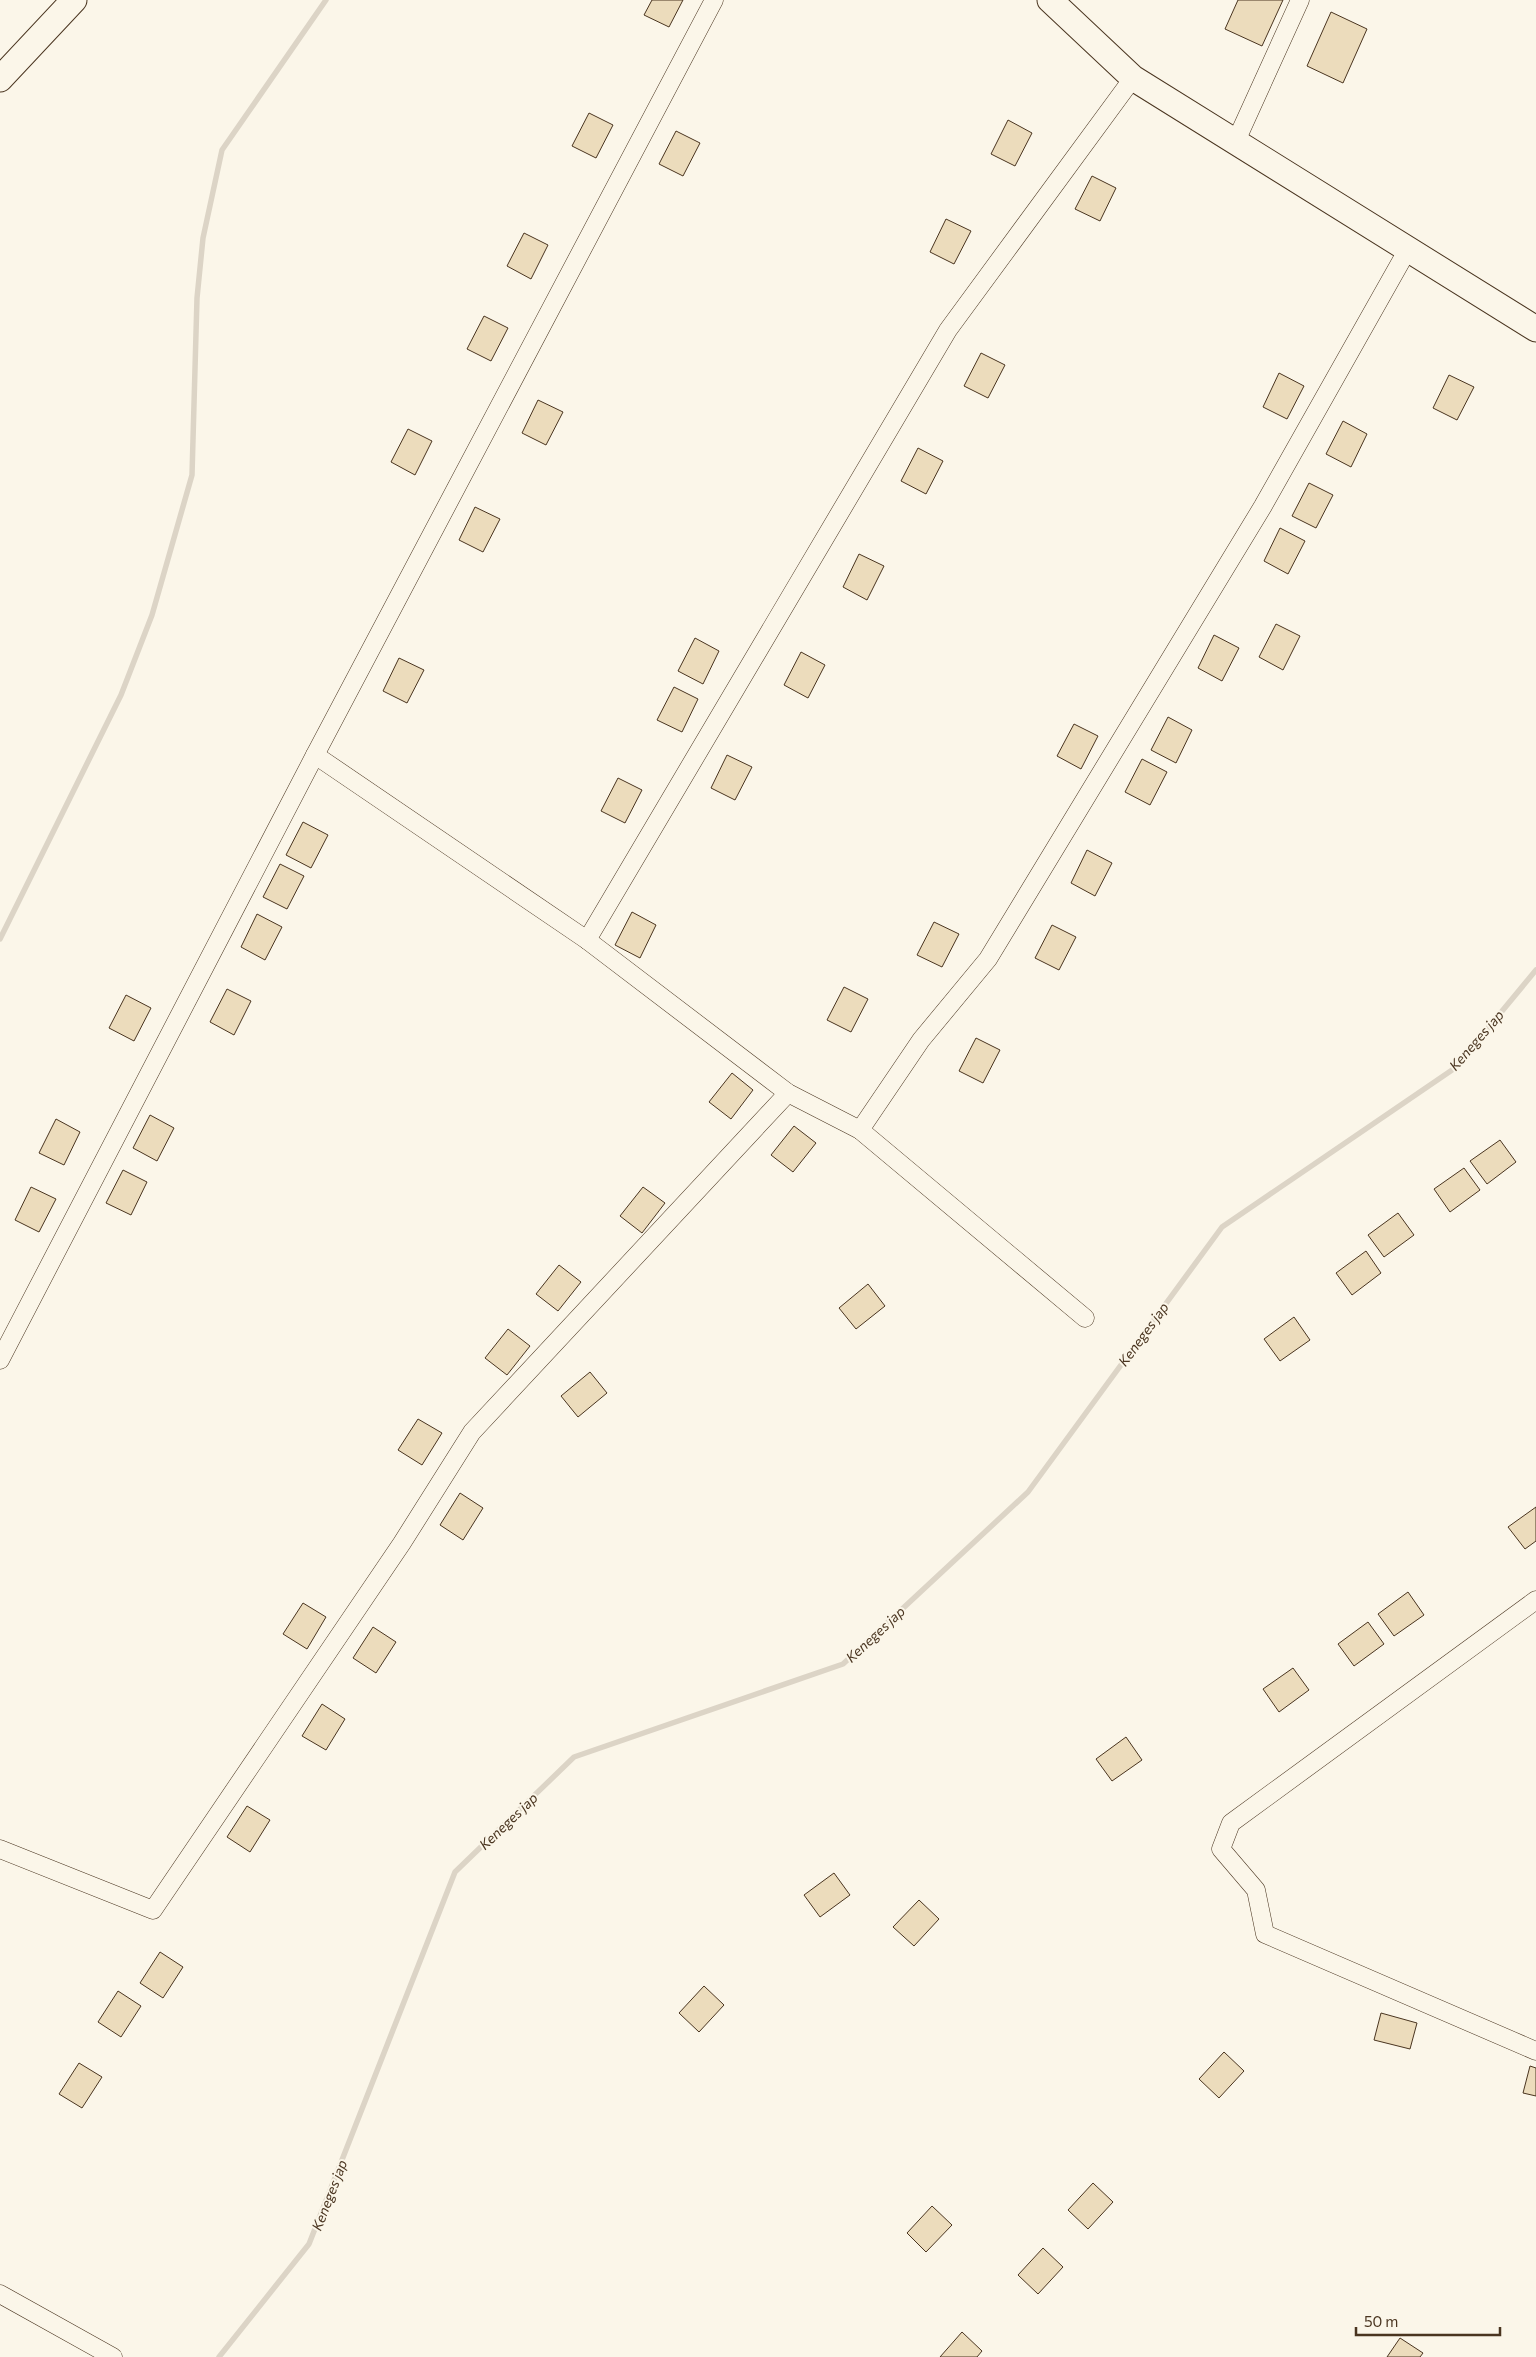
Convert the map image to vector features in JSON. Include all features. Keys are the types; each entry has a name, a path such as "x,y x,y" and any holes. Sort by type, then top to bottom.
{"street":[{"path":"0,79 74,0"},
{"path":"0,1360 314,755 714,0"},
{"path":"1050,0 1133,78 1536,329"},
{"path":"1236,141 1300,0"},
{"path":"587,940 948,330 1133,78"},
{"path":"860,1130 921,1040 988,959 1263,506 1408,249"},
{"path":"314,755 587,940 788,1093 860,1130 1085,1318"},
{"path":"0,1849 154,1910 402,1543 472,1432 788,1093"},
{"path":"1536,1600 1231,1823 1221,1849 1256,1890 1265,1934 1536,2051"},
{"path":"0,2294 113,2357"}],"building":[{"path":"652,0 683,0 669,27 644,15"},
{"path":"1238,0 1283,0 1262,46 1225,29"},
{"path":"1331,12 1367,29 1343,83 1307,66"},
{"path":"589,113 613,125 596,158 572,146"},
{"path":"1008,120 1032,133 1015,166 991,154"},
{"path":"676,131 700,143 683,176 659,164"},
{"path":"1092,176 1116,188 1100,221 1075,209"},
{"path":"946,219 971,231 954,264 930,252"},
{"path":"524,233 548,245 531,279 507,266"},
{"path":"484,316 508,328 491,361 467,349"},
{"path":"981,353 1005,365 988,398 964,386"},
{"path":"1279,373 1304,386 1287,419 1263,407"},
{"path":"1449,375 1474,387 1457,420 1433,408"},
{"path":"538,400 563,412 546,445 522,433"},
{"path":"1343,421 1367,434 1351,467 1326,454"},
{"path":"408,429 432,441 415,475 391,462"},
{"path":"918,448 943,461 926,494 901,481"},
{"path":"1309,483 1333,495 1316,528 1292,516"},
{"path":"475,507 500,519 483,552 459,540"},
{"path":"1280,528 1305,541 1288,574 1264,561"},
{"path":"859,554 884,566 867,600 843,587"},
{"path":"1276,624 1300,636 1283,670 1259,657"},
{"path":"1214,635 1239,648 1222,681 1198,668"},
{"path":"695,638 719,651 703,684 678,671"},
{"path":"801,652 825,665 808,698 784,685"},
{"path":"399,658 424,670 407,703 383,691"},
{"path":"674,687 698,699 682,732 657,720"},
{"path":"1168,717 1192,730 1176,763 1151,750"},
{"path":"1074,724 1098,736 1081,769 1057,756"},
{"path":"727,755 752,767 735,800 711,788"},
{"path":"1142,759 1167,772 1150,805 1125,792"},
{"path":"618,778 642,790 625,823 601,811"},
{"path":"303,822 328,835 311,868 286,855"},
{"path":"1087,850 1112,863 1095,896 1071,883"},
{"path":"280,864 304,876 287,909 263,897"},
{"path":"632,912 656,925 640,958 615,945"},
{"path":"257,914 282,927 265,960 241,947"},
{"path":"934,922 959,934 942,967 917,955"},
{"path":"1052,925 1076,937 1059,970 1035,958"},
{"path":"844,987 868,999 851,1032 827,1020"},
{"path":"227,989 251,1001 234,1035 210,1022"},
{"path":"126,995 151,1008 134,1041 109,1028"},
{"path":"976,1038 1000,1050 983,1083 959,1071"},
{"path":"732,1073 753,1090 731,1119 709,1102"},
{"path":"150,1115 174,1128 157,1161 133,1148"},
{"path":"56,1119 80,1132 64,1165 39,1153"},
{"path":"794,1126 816,1143 793,1172 771,1155"},
{"path":"1500,1140 1516,1162 1487,1184 1470,1161"},
{"path":"1464,1168 1480,1190 1450,1212 1434,1189"},
{"path":"123,1170 147,1182 131,1215 106,1203"},
{"path":"31,1187 56,1199 39,1232 15,1220"},
{"path":"643,1187 665,1203 642,1233 620,1216"},
{"path":"1398,1213 1414,1235 1384,1257 1368,1235"},
{"path":"1366,1251 1381,1273 1352,1295 1336,1273"},
{"path":"559,1265 581,1282 558,1311 536,1294"},
{"path":"868,1284 885,1306 856,1329 839,1308"},
{"path":"1294,1317 1310,1340 1280,1361 1264,1339"},
{"path":"508,1329 530,1346 507,1375 485,1358"},
{"path":"590,1372 607,1393 578,1417 561,1396"},
{"path":"418,1419 442,1433 422,1465 398,1450"},
{"path":"460,1493 483,1508 463,1540 440,1525"},
{"path":"1536,1507 1536,1541 1525,1549 1508,1527"},
{"path":"1408,1592 1424,1615 1394,1636 1378,1614"},
{"path":"303,1603 326,1617 307,1649 283,1634"},
{"path":"1368,1622 1384,1644 1354,1666 1338,1644"},
{"path":"373,1627 396,1642 376,1673 353,1658"},
{"path":"1293,1668 1309,1690 1279,1712 1263,1689"},
{"path":"322,1704 345,1719 326,1750 302,1736"},
{"path":"1126,1737 1142,1760 1112,1781 1096,1759"},
{"path":"247,1806 270,1820 250,1852 227,1837"},
{"path":"834,1873 850,1895 820,1917 804,1895"},
{"path":"919,1900 939,1919 914,1946 893,1927"},
{"path":"160,1952 183,1967 163,1998 140,1983"},
{"path":"704,1986 724,2005 699,2032 679,2013"},
{"path":"118,1991 141,2006 121,2037 98,2022"},
{"path":"1381,2013 1417,2023 1410,2049 1374,2040"},
{"path":"1224,2052 1244,2071 1219,2098 1199,2079"},
{"path":"79,2063 102,2077 82,2108 59,2094"},
{"path":"1530,2066 1536,2068 1536,2096 1523,2093"},
{"path":"1093,2183 1113,2202 1088,2229 1068,2210"},
{"path":"932,2206 952,2225 926,2252 907,2233"},
{"path":"1043,2248 1063,2267 1038,2294 1018,2275"},
{"path":"962,2332 982,2351 977,2357 940,2357"},
{"path":"1400,2338 1423,2353 1420,2357 1387,2357"}],"waterway":[{"path":"0,939 121,695 152,615 192,475 197,298 203,238 222,150 326,0"},
{"name":"Keneges jap","path":"219,2357 309,2244 455,1872 574,1757 843,1664 1028,1492 1222,1227 1455,1068 1536,970"}]}
